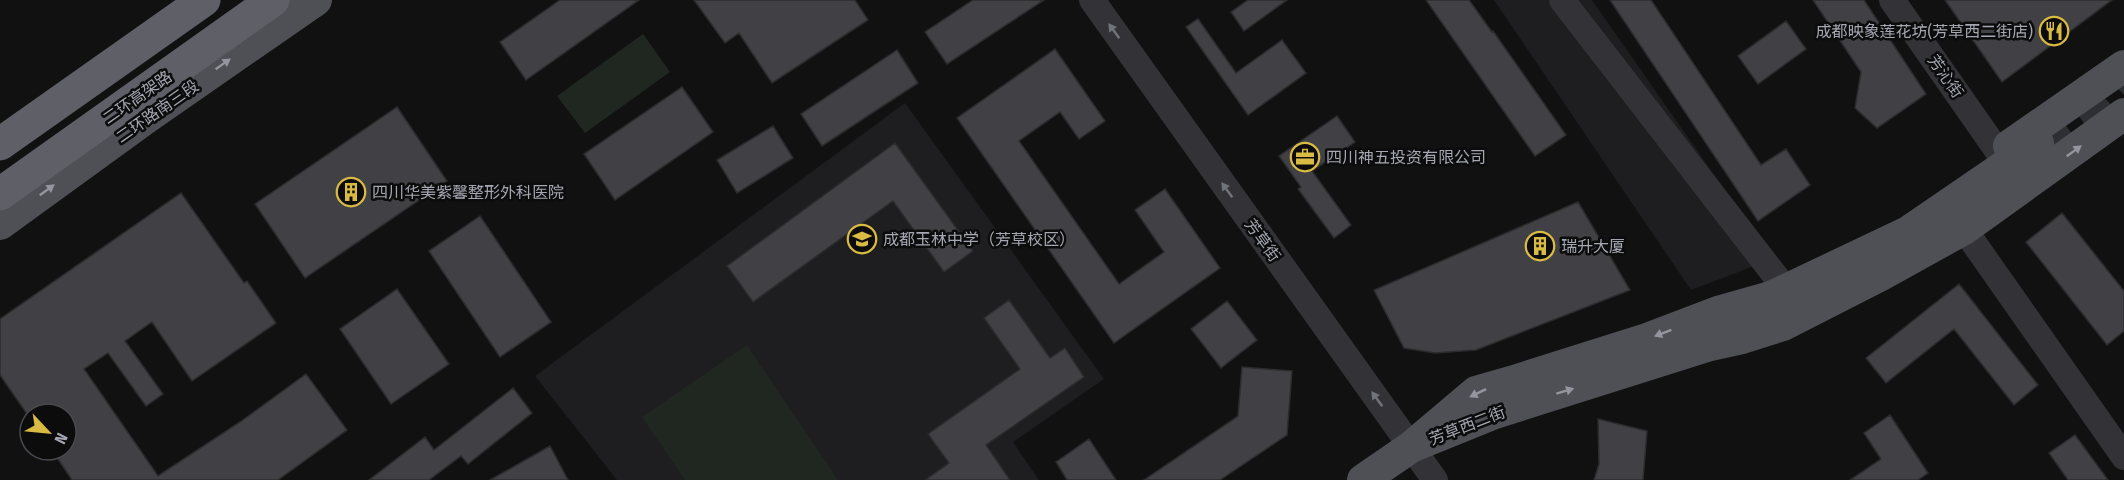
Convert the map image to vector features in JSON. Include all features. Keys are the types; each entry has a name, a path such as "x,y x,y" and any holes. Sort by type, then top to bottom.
{"highway":[{"path":"0,143 205,0"},
{"name":"二环高架路","path":"0,194 273,0"}],"main road":[{"name":"二环路南三段","path":"0,224 146,118 316,0"},
{"path":"1718,312 1912,206 1999,153 2124,66"},
{"path":"1710,345 1783,325 1964,229 2124,114"},
{"path":"1710,345 1763,314 1898,247 2042,147 1908,232 1771,297 1718,312"},
{"name":"芳草西二街","path":"1411,447 1476,392 1647,339 1718,312"},
{"name":"芳草西二街","path":"1411,447 1495,413 1710,345"},
{"path":"1363,480 1411,447"}],"street":[{"name":"芳草街","path":"1092,0 1435,480"},
{"path":"1562,0 1777,278"},
{"name":"芳沁街","path":"1892,0 1999,153"},
{"path":"1964,229 2124,457"}],"shaded area":[{"path":"1494,0 1592,0 1773,259 1691,290"},
{"path":"643,34 670,72 585,133 557,96"},
{"name":"成都玉林中学（芳草校区）","path":"905,103 1104,379 1013,442 1039,480 617,480 535,376"},
{"path":"747,345 838,480 685,480 642,417"}],"building":[{"path":"560,0 639,0 526,80 500,42"},
{"path":"694,0 855,0 868,20 772,83 739,33 725,43"},
{"path":"973,0 1044,0 947,64 925,32"},
{"path":"1248,0 1287,0 1244,31 1231,12"},
{"path":"1426,0 1469,0 1566,135 1535,156"},
{"path":"1610,0 1651,0 1761,165 1786,149 1810,185 1758,221"},
{"path":"1813,0 1864,0 1926,94 1877,128 1855,108 1861,72"},
{"path":"1945,0 2112,0 2002,82"},
{"path":"1198,19 1236,73 1282,40 1306,73 1248,115 1186,27"},
{"path":"1786,21 1806,49 1758,84 1738,56"},
{"path":"1055,49 1105,121 1079,139 1060,112 1019,141 1119,284 1164,252 1135,210 1165,189 1220,268 1114,343 957,118"},
{"path":"897,50 918,83 822,146 801,114"},
{"path":"682,87 713,132 615,200 584,154"},
{"name":"四川华美紫馨整形外科医院","path":"397,107 447,181 305,278 255,204"},
{"path":"1337,116 1355,142 1312,171 1351,225 1334,238 1298,189 1301,187 1279,156"},
{"path":"773,126 793,158 737,193 717,160"},
{"path":"895,143 973,251 944,272 893,201 753,302 727,266"},
{"path":"181,193 244,283 247,281 276,323 192,381 152,322 125,341 163,394 146,406 108,353 84,369 158,476 240,422 306,374 347,430 278,480 72,480 60,462 78,462 78,402 19,402 0,375 0,319"},
{"name":"瑞升大厦","path":"1578,202 1630,290 1476,350 1435,353 1404,348 1374,290"},
{"path":"2062,213 2124,291 2124,331 2107,345 2026,242"},
{"path":"480,216 551,322 500,357 429,251"},
{"path":"1959,284 2038,385 2014,405 1954,329 1886,383 1866,358"},
{"path":"397,289 449,364 391,404 340,329"},
{"path":"1009,300 1050,358 1065,348 1084,377 986,445 1010,480 925,480 949,463 928,434 1020,369 984,318"},
{"path":"1227,301 1257,340 1221,368 1191,329"},
{"path":"1242,367 1292,371 1287,435 1220,480 1144,480 1238,416"},
{"path":"513,388 532,413 468,464 461,456 429,480 369,480 425,437 434,450"},
{"path":"1890,415 1928,473 1918,480 1850,480 1881,459 1864,433"},
{"path":"1598,419 1647,431 1643,480 1594,480 1599,464"},
{"path":"2075,435 2108,480 2068,480 2049,453"},
{"path":"1089,439 1116,480 1067,480 1056,462"},
{"path":"550,446 568,480 490,480"}],"tunnel":[{"path":"2045,151 2085,121 2124,81"}],"place":[{"name":"成都映象莲花坊(芳草西二街店)","path":"2054,31"},
{"name":"四川神五投资有限公司","path":"1305,157"},
{"name":"四川华美紫馨整形外科医院","path":"351,192"},
{"name":"成都玉林中学（芳草校区）","path":"862,239"},
{"name":"瑞升大厦","path":"1540,246"}]}
